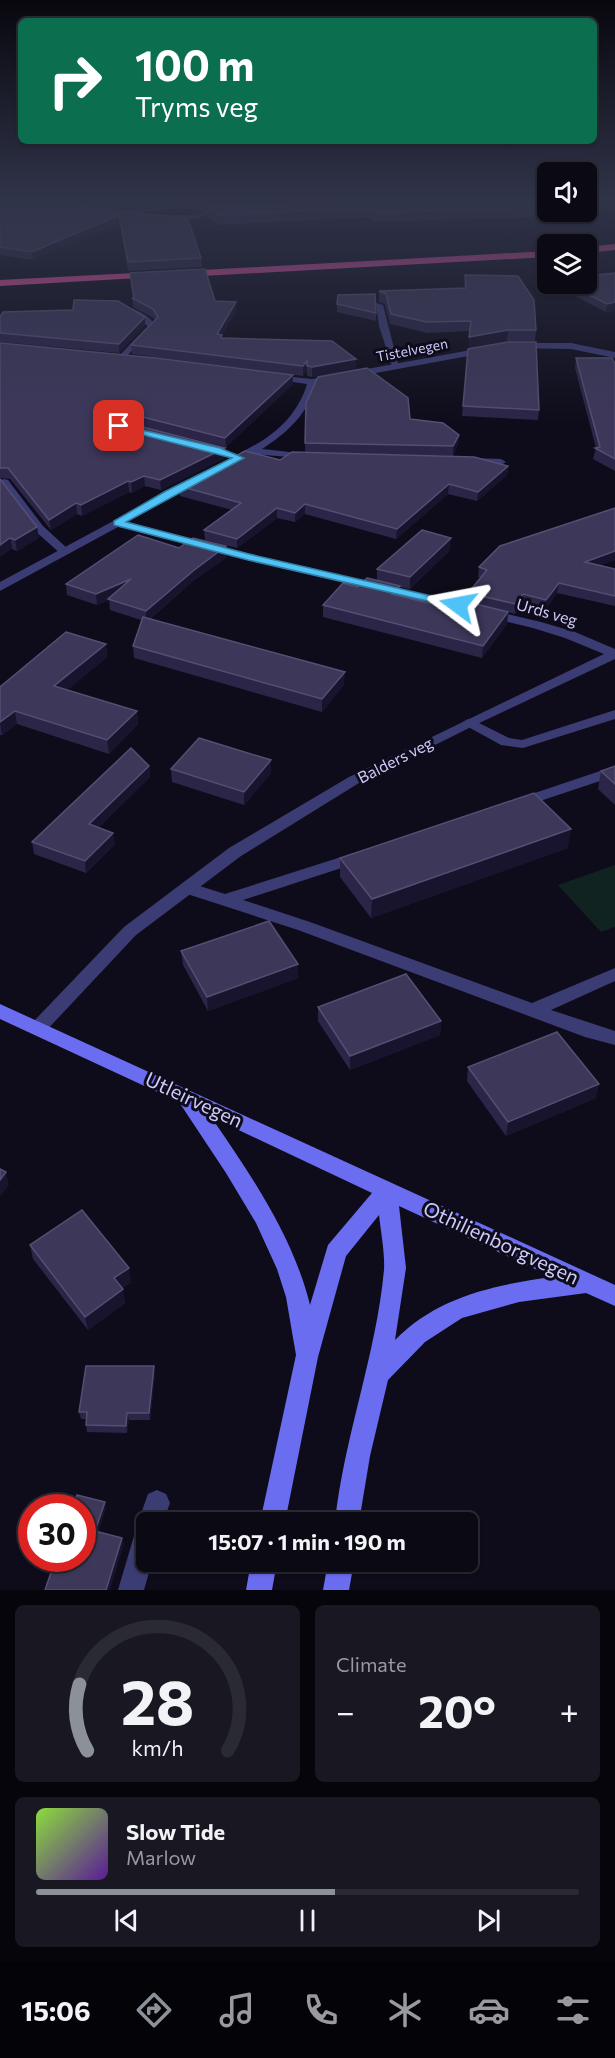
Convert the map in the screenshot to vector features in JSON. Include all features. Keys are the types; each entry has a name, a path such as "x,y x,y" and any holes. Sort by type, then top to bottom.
{"highway":[{"path":"235,274 176,278 259,274"},
{"path":"0,283 164,278 0,290"}],"main road":[{"name":"Utleirvegen","path":"0,1011 387,1190"},
{"path":"183,1094 260,1205 298,1299 306,1358"},
{"path":"274,1512 306,1358 336,1252 387,1190"},
{"path":"349,1512 358,1456 378,1374 395,1268 387,1190"},
{"name":"Othilienborgvegen","path":"387,1190 615,1296"},
{"path":"378,1374 418,1334 448,1314 508,1293 586,1283"},
{"path":"259,1590 262,1572"},
{"path":"336,1590 339,1572"}],"street":[{"path":"116,305 122,305 150,322 152,326 122,358"},
{"path":"379,305 396,366"},
{"name":"Tistelvegen","path":"268,376 312,382 502,347 571,346 615,355"},
{"path":"111,357 133,359"},
{"path":"0,587 251,451 290,422 304,405 312,382"},
{"path":"190,444 240,458"},
{"path":"251,451 324,457"},
{"path":"466,461 501,462"},
{"path":"4,482 26,513 54,544 65,552"},
{"name":"Urds veg","path":"117,523 248,557 537,625 570,635 615,654"},
{"name":"Balders veg","path":"38,1028 130,931 235,852 354,780 615,654"},
{"path":"468,723 506,742 523,744 615,714"},
{"path":"504,808 615,771"},
{"path":"226,900 370,852"},
{"path":"187,888 315,930 591,1032 615,1038"},
{"path":"533,1010 615,974"},
{"path":"131,1590 136,1572"}],"green space":[{"path":"615,865 615,927 601,932 558,885"}],"building":[{"path":"130,274 207,274 215,301 236,302 217,334 222,335 221,338 332,341 356,359 312,367 307,366 307,361 303,366 131,345 158,317 153,309 132,298 134,298"},
{"path":"615,274 615,302 607,304 587,294 597,294 597,275"},
{"path":"465,275 518,276 534,300 536,330 508,330 469,337 471,321 427,322 391,314 386,294 379,291 466,288"},
{"path":"375,294 376,313 337,304 338,295"},
{"path":"74,300 118,301 145,317 119,344 0,333 0,317 3,312 73,310"},
{"path":"508,342 536,342 539,410 463,406 468,349"},
{"path":"0,343 156,358 293,375 225,438 119,411 114,412 115,420 225,448 160,480 144,476 131,482 128,481 81,505 76,503 49,520 8,468 0,468"},
{"path":"576,358 612,358 615,364 615,459 595,448 600,447"},
{"path":"367,368 408,398 410,419 443,423 459,435 453,446 305,443 306,403 318,377"},
{"path":"245,451 280,460 292,452 474,457 508,466 478,492 449,484 397,529 305,504 295,513 277,508 237,539 204,530 241,503 179,486"},
{"path":"0,479 37,527 15,540 10,538 0,545"},
{"path":"615,508 615,551 585,562 615,569 615,596 559,583 546,600 523,594 516,604 468,593 487,570 479,567 500,546"},
{"path":"422,530 451,538 410,577 377,569"},
{"path":"138,535 179,548 193,538 226,546 146,611 108,599 131,579 96,594 66,584"},
{"path":"367,578 400,586 392,594 452,609 460,600 508,612 483,646 323,605 343,583 357,587"},
{"path":"143,617 345,672 322,699 133,646"},
{"path":"66,632 106,644 54,686 137,711 107,740 15,711 0,722 0,687"},
{"path":"199,738 271,760 244,792 171,769"},
{"path":"131,748 149,766 89,824 113,833 85,861 32,842"},
{"path":"615,766 615,784 601,771"},
{"path":"534,793 571,829 372,899 340,858"},
{"path":"269,921 298,964 207,997 181,951"},
{"path":"406,974 441,1021 350,1056 318,1007"},
{"path":"557,1032 599,1084 508,1122 468,1067"},
{"path":"0,1169 6,1172 0,1180"},
{"path":"82,1210 129,1268 114,1278 123,1289 85,1317 30,1245"},
{"path":"86,1366 154,1366 149,1413 127,1413 126,1426 86,1425 87,1412 79,1412"},
{"path":"96,1500 105,1502 96,1528"},
{"path":"96,1531 122,1538 106,1590 45,1590 51,1572 96,1572"}],"route":[{"path":"119,426 217,450 240,458 117,523 248,557 458,605"}]}
